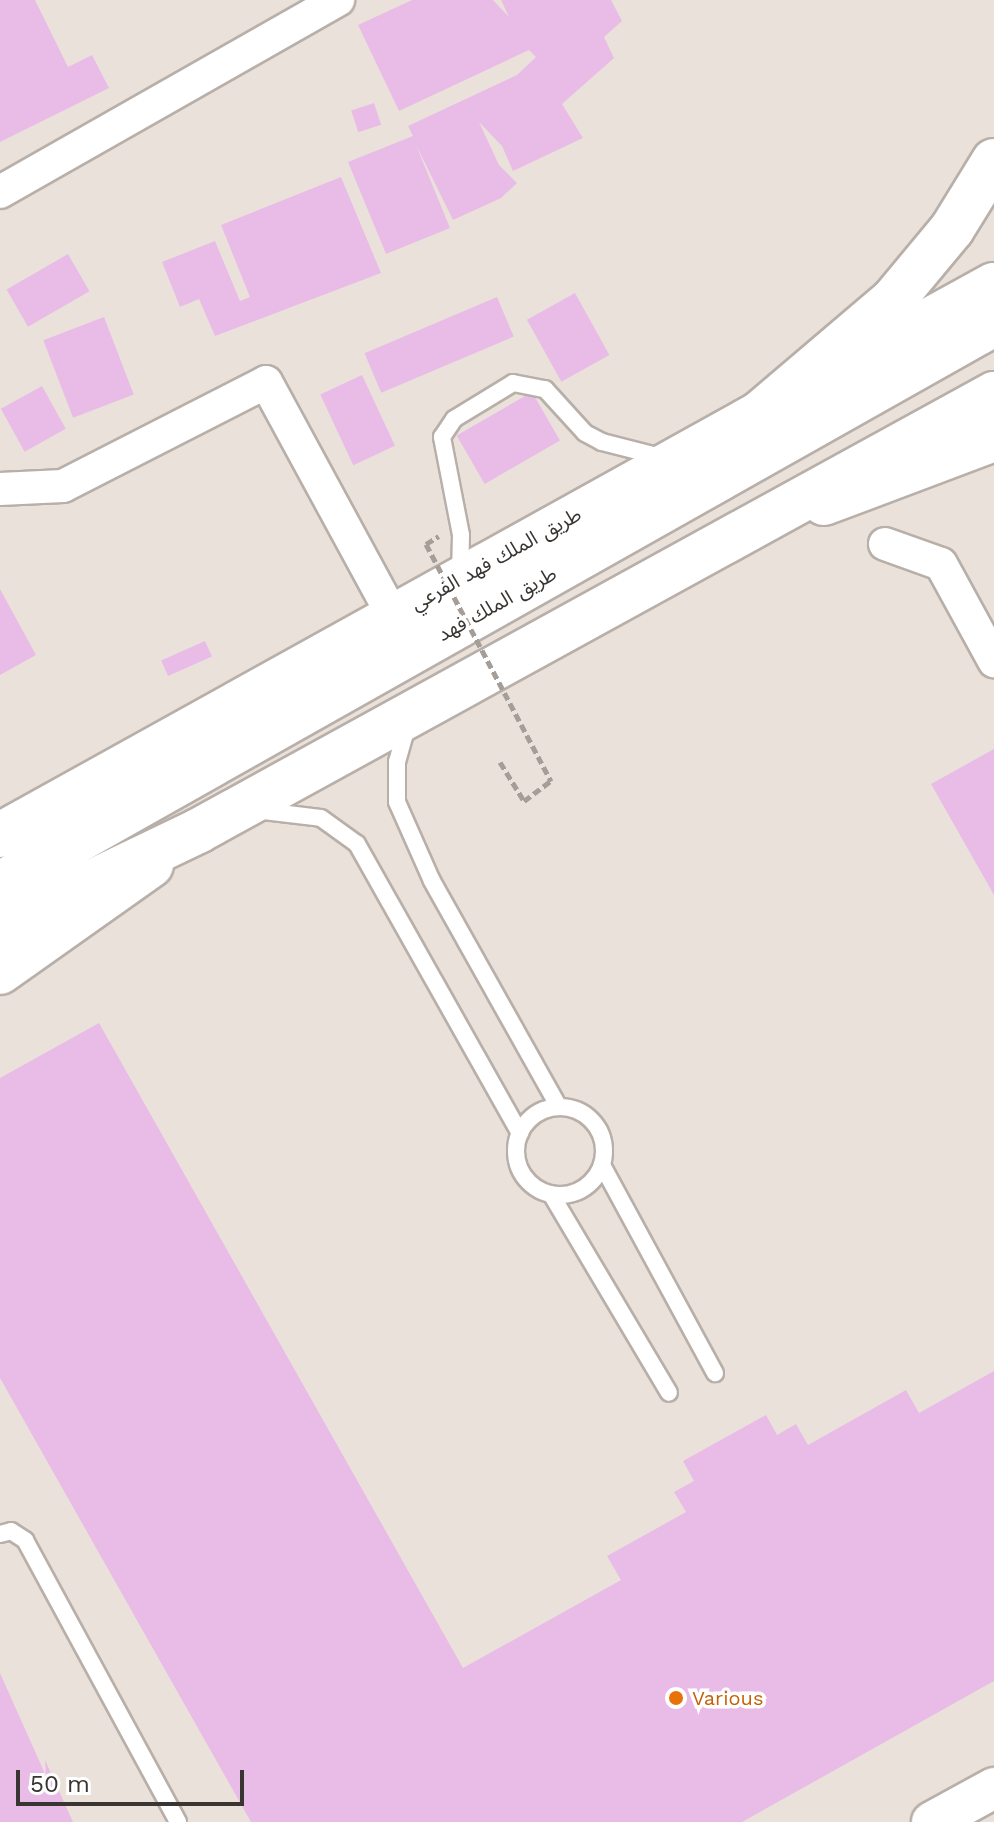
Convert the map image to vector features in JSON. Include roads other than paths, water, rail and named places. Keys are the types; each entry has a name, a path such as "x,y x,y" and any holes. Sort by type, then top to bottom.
{"main road":[{"path":"759,414 893,300 990,162"},
{"name":"طريق الملك فهد الفرعي","path":"0,835 460,577 994,285"},
{"name":"طريق الملك فهد","path":"0,884 994,324"},
{"path":"0,926 198,831 713,545 994,394"},
{"path":"713,545 994,439"},
{"path":"0,972 198,831"}],"street":[{"path":"0,192 323,4"},
{"path":"0,489 63,486 266,382 393,616"},
{"path":"885,544 941,564 994,661"},
{"path":"932,1822 994,1788"}],"lane":[{"path":"460,577 461,535 442,437 454,419 513,383 545,389 585,433 602,442 674,460"},
{"path":"410,715 397,762 397,802 432,881 559,1107 595,1123 605,1150 602,1165 588,1186 551,1194"},
{"path":"237,808 321,818 357,844 520,1133 520,1171 528,1182 551,1194 669,1393"},
{"path":"520,1133 536,1114 559,1107"},
{"path":"602,1165 715,1373"},
{"path":"0,1534 11,1531 25,1540 178,1822"}],"place":[{"name":"Various","path":"676,1698"}]}
